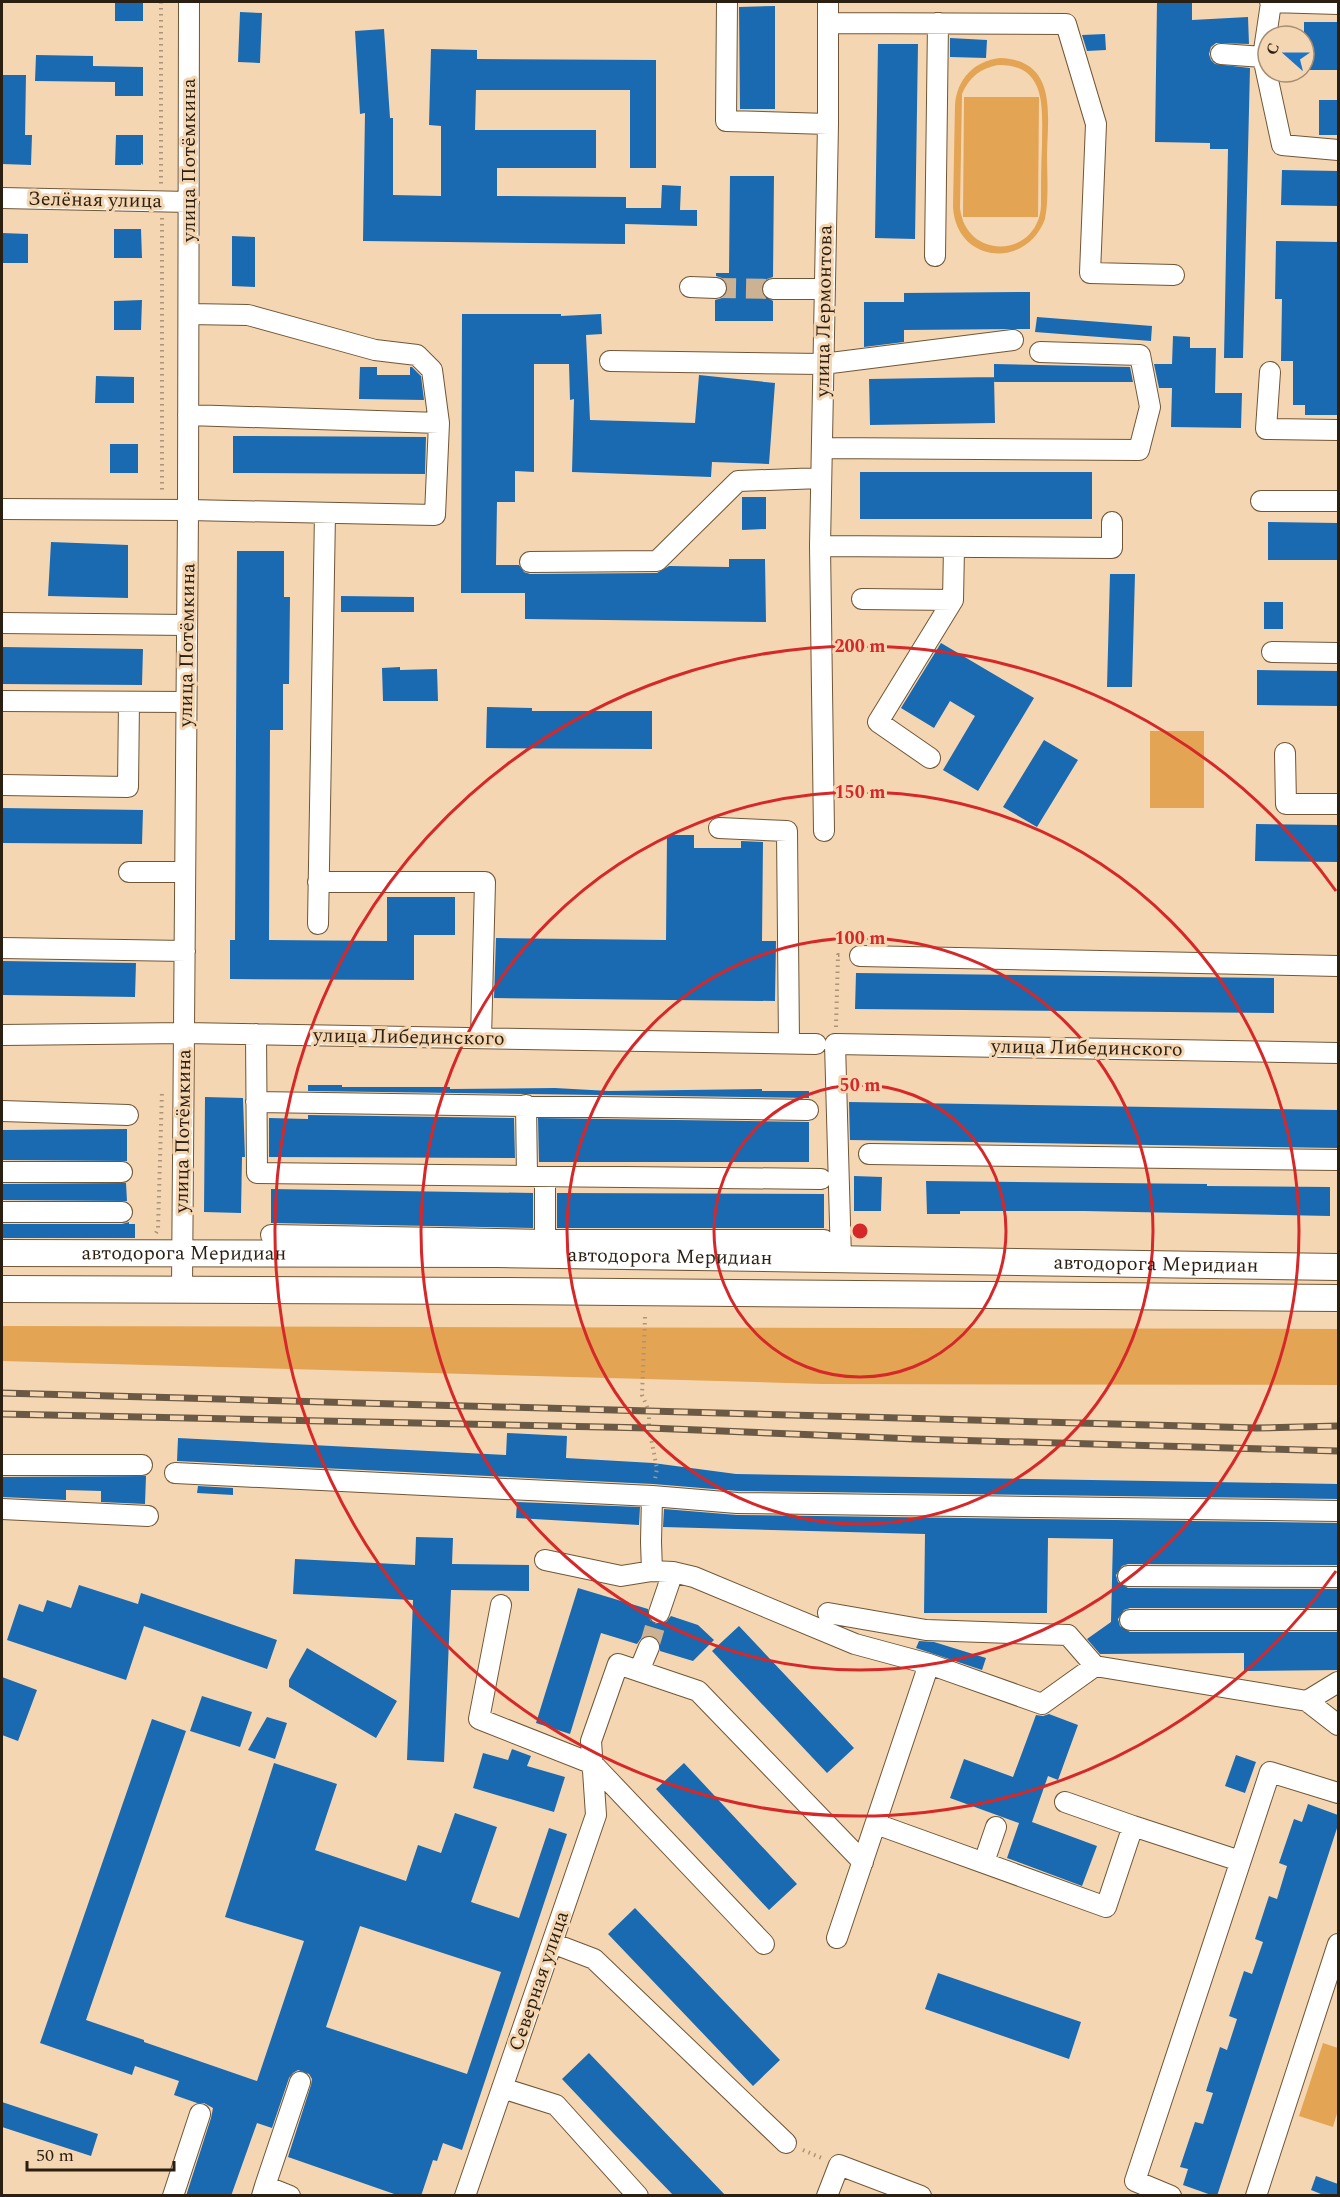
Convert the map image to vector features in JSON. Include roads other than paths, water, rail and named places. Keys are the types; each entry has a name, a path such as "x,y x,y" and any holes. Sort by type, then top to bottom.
{"main road":[{"name":"автодорога Меридиан","path":"2,1253 498,1254 833,1249 1338,1267"},
{"name":"автодорога Меридиан","path":"2,1289 1338,1298"}],"street":[{"name":"улица Потёмкина","path":"182,1290 189,2"},
{"path":"727,2 726,121 828,124"},
{"name":"улица Лермонтова","path":"824,831 820,546 828,2"},
{"path":"1267,24 1270,2 1338,4"},
{"path":"828,23 1066,24 1096,124 1090,273 1174,274"},
{"path":"935,256 938,23"},
{"path":"1221,54 1256,56"},
{"path":"1269,84 1282,145 1338,150"},
{"name":"Зелёная улица","path":"2,198 189,202"},
{"path":"690,287 716,288"},
{"path":"773,289 825,289"},
{"path":"2,509 435,515 440,423 432,370 417,354 375,350 248,315 189,314"},
{"path":"610,361 823,364 1013,340"},
{"path":"822,448 1139,450 1150,407 1140,355 1040,352"},
{"path":"1270,372 1266,429 1338,430"},
{"path":"188,416 440,423"},
{"path":"530,562 657,561 738,481 821,478"},
{"path":"1261,501 1338,501"},
{"path":"318,924 325,513"},
{"path":"820,546 1112,548 1112,522"},
{"path":"930,758 878,722 953,600 954,548"},
{"path":"862,599 953,600"},
{"path":"2,623 187,625"},
{"path":"1272,652 1338,653"},
{"path":"2,701 186,702"},
{"path":"2,785 128,787 129,702"},
{"path":"1285,753 1286,804 1338,804"},
{"path":"719,828 787,831 789,1043"},
{"path":"129,872 185,872"},
{"path":"318,882 484,882 481,1038"},
{"path":"2,948 185,951"},
{"path":"860,956 1338,966"},
{"name":"улица Либединского","path":"2,1035 184,1033 1338,1053"},
{"path":"256,1035 256,1173 821,1179"},
{"path":"271,1235 545,1240 833,1249 826,1044"},
{"path":"256,1102 808,1110"},
{"path":"526,1105 545,1240"},
{"path":"2,1111 128,1114"},
{"path":"869,1154 1338,1160"},
{"path":"2,1172 122,1172"},
{"path":"2,1212 122,1212"},
{"path":"2,1465 142,1466"},
{"path":"175,1473 652,1496 737,1503 1338,1511"},
{"path":"652,1496 652,1571"},
{"path":"2,1509 148,1516"},
{"path":"545,1560 621,1576 652,1571 673,1572 694,1577 855,1644 929,1664 1042,1704 1095,1666"},
{"path":"659,1613 673,1572"},
{"path":"1128,1576 1338,1577"},
{"path":"501,1605 479,1719 593,1764 764,1944"},
{"path":"828,1613 926,1630 1068,1635 1095,1666 1307,1701 1338,1725"},
{"path":"1130,1620 1338,1620"},
{"path":"649,1647 639,1671 698,1691 863,1862"},
{"name":"Северная улица","path":"465,2196 596,1815 591,1741 618,1664 639,1671"},
{"path":"837,1938 929,1664"},
{"path":"1307,1701 1338,1682"},
{"path":"1171,2196 1135,2181 1270,1772 1338,1793"},
{"path":"1065,1802 1240,1862"},
{"path":"876,1824 1106,1907 1133,1826"},
{"path":"984,1862 996,1827"},
{"path":"552,1943 594,1959 786,2143"},
{"path":"1256,2196 1338,1944"},
{"path":"290,2196 263,2191 300,2082"},
{"path":"502,2088 556,2105 638,2196"},
{"path":"173,2196 200,2115"},
{"path":"828,2196 838,2165 921,2196"}],"tunnel":[{"path":"716,288 773,289"},
{"path":"649,1647 659,1613"}],"railway":[{"path":"2,1393 1257,1428 1338,1426"},
{"path":"2,1414 649,1428 915,1439 1338,1451"}]}
